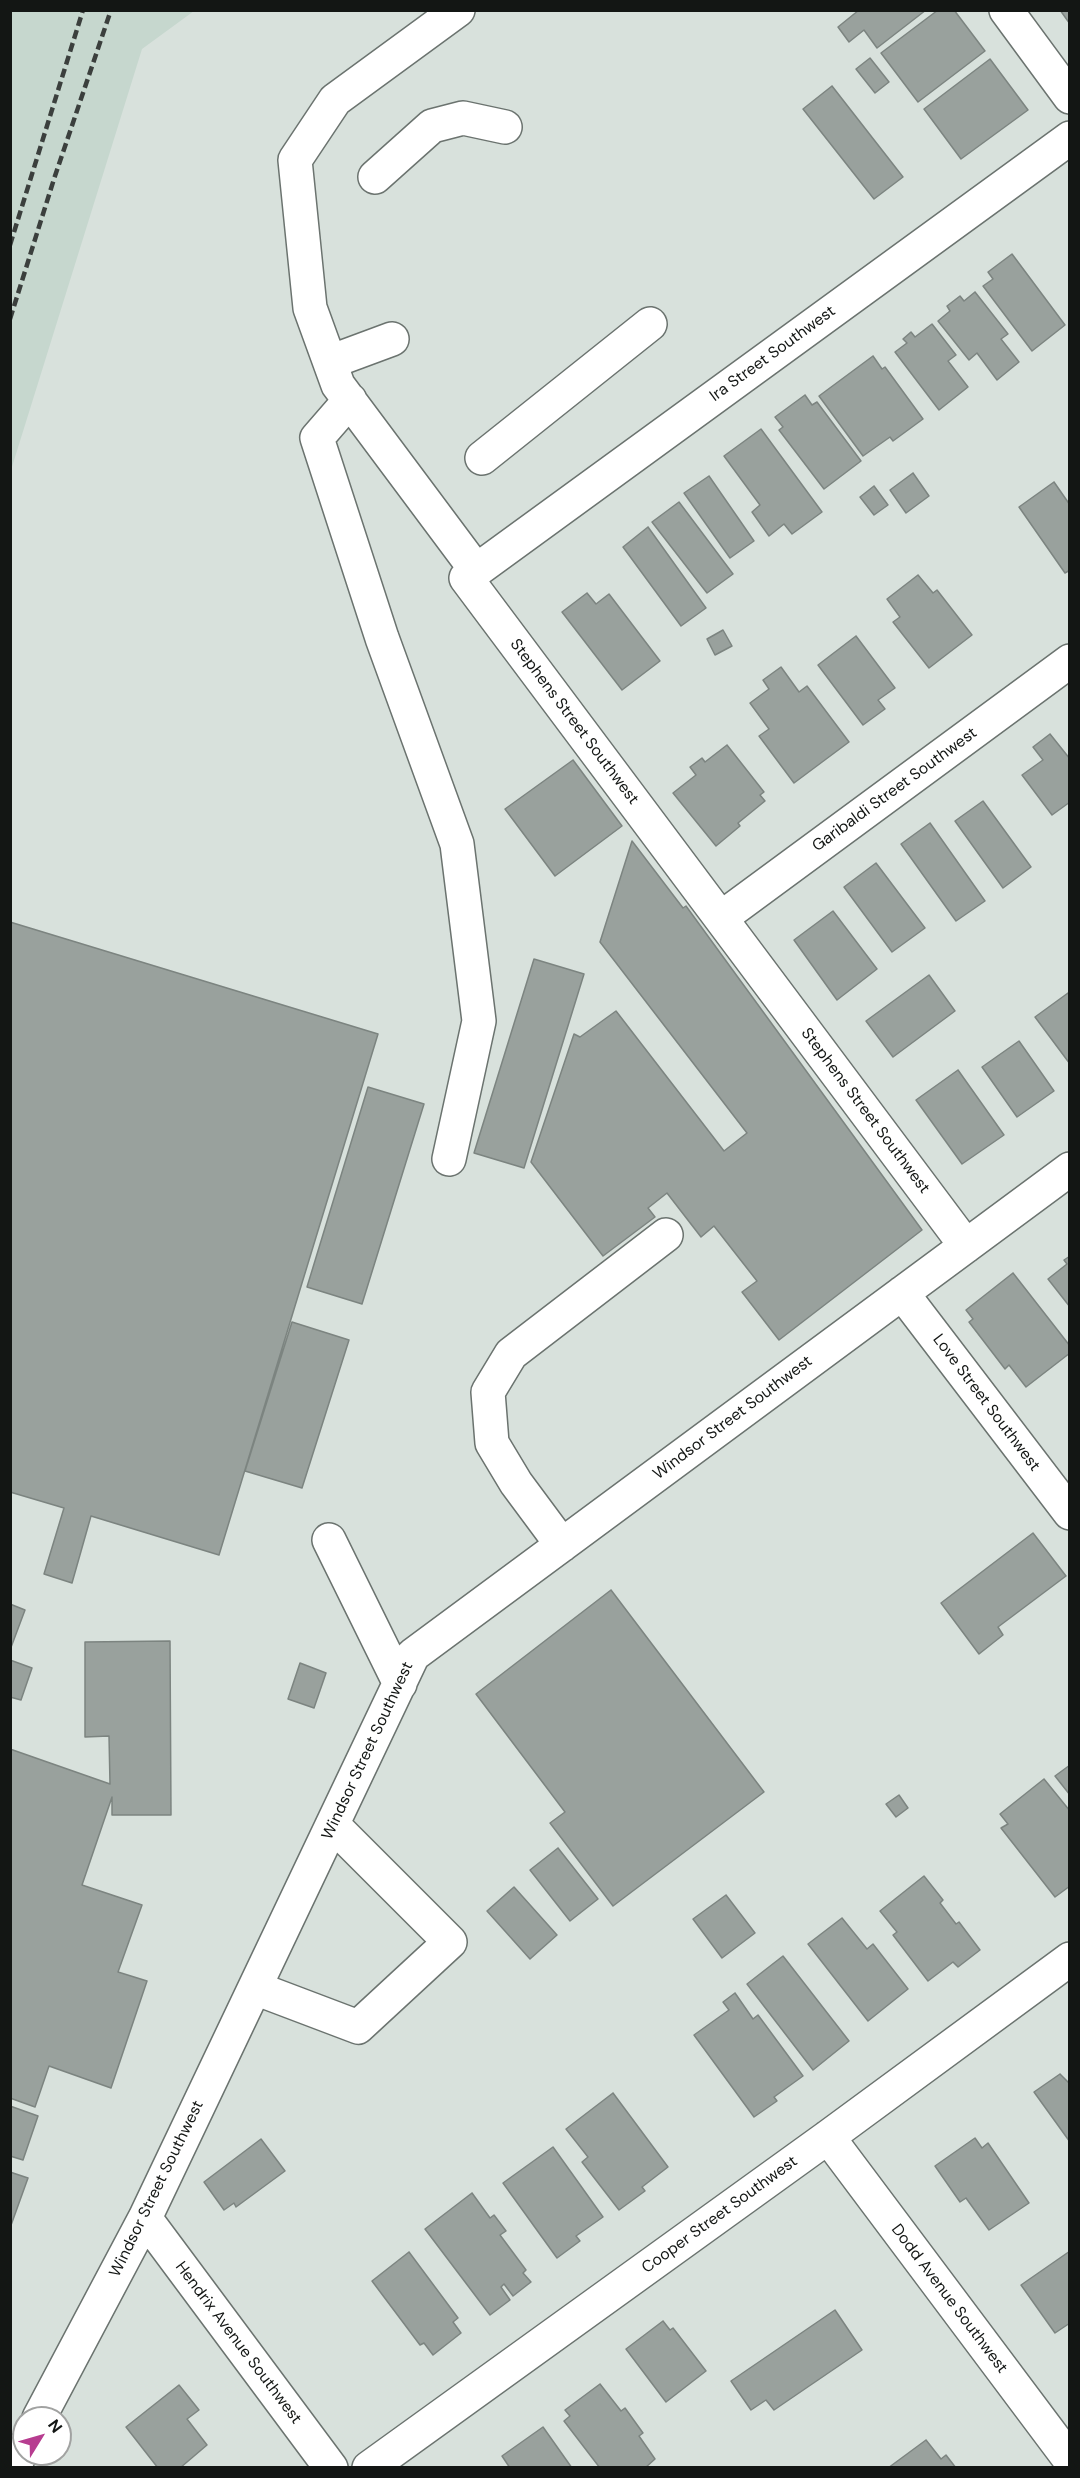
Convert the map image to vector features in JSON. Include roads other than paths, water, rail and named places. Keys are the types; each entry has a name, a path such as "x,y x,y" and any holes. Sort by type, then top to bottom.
{"street":[{"name":"Stephens Street Southwest","path":"458,10 335,100 295,160 310,308 338,385 471,574 721,918 966,1246"},
{"path":"1006,10 1070,97"},
{"path":"375,177 432,126 463,118 505,127"},
{"name":"Ira Street Southwest","path":"471,574 1070,138"},
{"path":"482,458 650,324"},
{"path":"330,362 392,339"},
{"path":"350,400 317,438 382,638 457,844 479,1021 449,1159"},
{"name":"Garibaldi Street Southwest","path":"721,918 1070,661"},
{"name":"Windsor Street Southwest","path":"45,2406 145,2218 413,1655 1070,1169"},
{"path":"562,1545 516,1483 492,1443 488,1392 511,1354 666,1235"},
{"name":"Love Street Southwest","path":"902,1293 1070,1513"},
{"path":"329,1540 400,1684"},
{"path":"255,1988 358,2027 450,1942 333,1825"},
{"name":"Cooper Street Southwest","path":"369,2468 828,2137 1070,1959"},
{"name":"Dodd Avenue Southwest","path":"828,2137 1070,2460"},
{"name":"Hendrix Avenue Southwest","path":"145,2218 331,2468"}],"railway":[{"path":"10,245 83,10"},
{"path":"10,319 111,10"}]}
